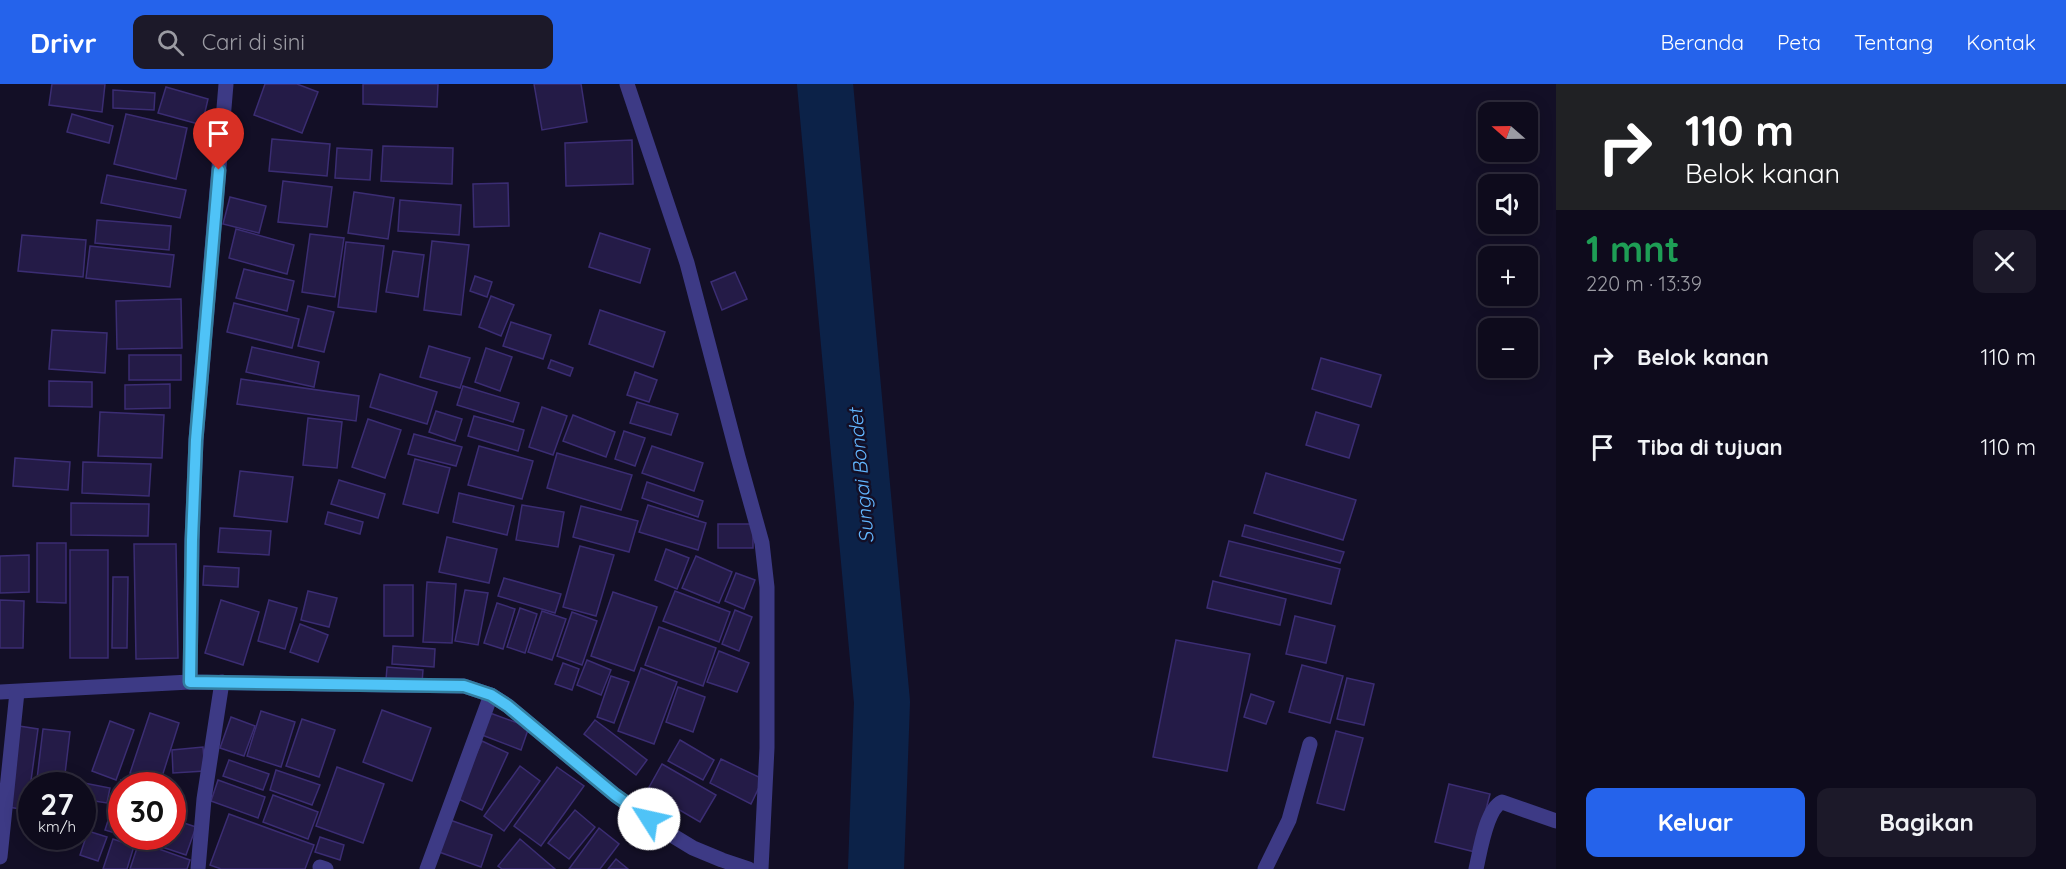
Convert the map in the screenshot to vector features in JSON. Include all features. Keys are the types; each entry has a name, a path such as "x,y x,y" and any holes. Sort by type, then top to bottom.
{"street":[{"path":"190,682 196,440 226,84"},
{"path":"627,84 687,264 762,543 767,587 767,748 761,869"},
{"path":"0,692 190,682 464,686 491,695 508,706 615,795 665,831 693,848 749,869"},
{"path":"198,869 204,799 222,682"},
{"path":"0,857 17,692"},
{"path":"427,869 491,695"},
{"path":"1265,869 1289,820 1310,744"},
{"path":"1476,869 1490,814 1497,804 1502,802 1556,821"}],"building":[{"path":"52,84 105,84 102,112 49,105"},
{"path":"265,84 297,84 318,92 302,133 254,115"},
{"path":"363,84 438,84 437,107 363,104"},
{"path":"534,84 581,84 587,122 542,130"},
{"path":"166,87 208,99 202,125 158,113"},
{"path":"113,90 155,93 154,110 113,108"},
{"path":"72,114 113,126 109,143 67,132"},
{"path":"126,114 187,128 176,179 114,164"},
{"path":"272,139 330,144 327,176 269,171"},
{"path":"632,140 633,184 566,186 565,143"},
{"path":"383,146 453,148 452,184 381,181"},
{"path":"337,148 372,150 370,180 335,178"},
{"path":"107,175 186,190 180,218 101,203"},
{"path":"283,181 332,187 327,227 278,222"},
{"path":"508,183 509,226 474,227 473,184"},
{"path":"354,192 394,198 388,239 348,233"},
{"path":"230,197 266,206 259,233 223,224"},
{"path":"400,200 461,205 459,235 398,231"},
{"path":"97,220 171,226 169,250 95,243"},
{"path":"236,229 294,245 287,274 229,258"},
{"path":"600,233 650,249 640,283 589,267"},
{"path":"310,234 344,238 335,297 302,292"},
{"path":"22,235 86,240 83,277 18,271"},
{"path":"432,241 469,245 461,315 424,310"},
{"path":"346,242 384,246 376,312 338,307"},
{"path":"90,246 174,255 170,287 86,278"},
{"path":"393,251 424,255 418,297 386,292"},
{"path":"244,269 294,281 287,311 236,298"},
{"path":"735,272 747,299 722,310 711,282"},
{"path":"475,276 492,282 487,297 470,291"},
{"path":"491,296 514,305 501,336 479,327"},
{"path":"181,299 182,348 117,349 116,301"},
{"path":"234,303 299,319 292,348 227,332"},
{"path":"308,306 334,312 324,352 298,346"},
{"path":"600,310 665,332 653,367 589,344"},
{"path":"511,322 551,335 543,359 503,346"},
{"path":"52,330 107,333 105,373 49,369"},
{"path":"429,346 470,358 460,388 420,377"},
{"path":"252,347 319,362 314,387 246,372"},
{"path":"486,348 512,357 500,391 475,382"},
{"path":"129,355 181,355 181,380 129,380"},
{"path":"1321,358 1381,375 1371,407 1312,389"},
{"path":"551,360 573,368 570,376 548,368"},
{"path":"635,372 657,380 649,402 627,395"},
{"path":"380,374 437,392 427,424 370,407"},
{"path":"241,379 359,396 356,421 237,404"},
{"path":"49,381 92,382 92,407 49,406"},
{"path":"170,384 170,408 125,409 125,385"},
{"path":"463,386 519,403 513,422 457,405"},
{"path":"637,402 678,414 671,435 630,423"},
{"path":"542,407 567,416 553,455 529,447"},
{"path":"436,411 462,419 455,441 429,432"},
{"path":"100,412 164,415 162,458 98,456"},
{"path":"1316,412 1359,425 1349,458 1306,445"},
{"path":"573,415 615,432 606,457 563,441"},
{"path":"474,416 524,430 518,451 468,436"},
{"path":"308,418 342,422 337,468 303,465"},
{"path":"368,419 401,430 385,478 352,467"},
{"path":"624,431 645,438 635,466 615,459"},
{"path":"414,434 462,447 456,466 408,454"},
{"path":"479,446 533,461 522,499 468,485"},
{"path":"652,446 703,463 694,491 642,473"},
{"path":"557,453 632,475 621,510 547,488"},
{"path":"15,458 70,462 68,490 13,486"},
{"path":"415,459 450,468 438,513 403,504"},
{"path":"83,462 151,464 149,496 82,493"},
{"path":"240,471 293,477 287,522 234,516"},
{"path":"1266,473 1356,500 1343,540 1254,513"},
{"path":"339,480 385,494 378,518 331,504"},
{"path":"647,482 703,501 698,517 642,498"},
{"path":"459,493 514,506 507,535 453,522"},
{"path":"71,503 149,504 148,536 71,535"},
{"path":"522,505 564,512 558,547 516,540"},
{"path":"648,505 706,523 698,550 639,532"},
{"path":"581,506 638,521 629,552 573,537"},
{"path":"328,512 363,522 360,534 325,524"},
{"path":"718,524 753,524 753,548 718,548"},
{"path":"1245,525 1344,552 1340,563 1242,536"},
{"path":"220,528 271,531 269,555 218,552"},
{"path":"447,537 497,549 489,583 439,572"},
{"path":"1229,541 1340,569 1331,604 1220,576"},
{"path":"37,543 66,543 66,603 37,602"},
{"path":"134,544 176,544 178,658 136,659"},
{"path":"580,546 614,555 596,616 563,607"},
{"path":"666,549 689,558 677,589 655,580"},
{"path":"70,550 108,550 108,658 70,658"},
{"path":"29,555 29,592 0,593 0,556"},
{"path":"696,556 732,572 719,603 682,588"},
{"path":"204,566 239,568 238,587 203,585"},
{"path":"736,573 755,580 744,609 725,601"},
{"path":"113,577 128,577 127,648 112,648"},
{"path":"504,578 561,594 555,613 498,596"},
{"path":"1213,581 1286,599 1280,625 1207,608"},
{"path":"427,582 456,584 452,643 423,642"},
{"path":"384,585 413,585 413,636 384,636"},
{"path":"465,590 488,593 478,645 455,641"},
{"path":"308,591 337,598 329,627 301,620"},
{"path":"675,591 730,612 719,642 663,621"},
{"path":"613,592 657,607 634,671 591,656"},
{"path":"0,600 24,601 23,648 0,648"},
{"path":"221,600 259,612 243,665 205,653"},
{"path":"269,600 297,608 285,649 258,641"},
{"path":"497,603 515,609 503,649 484,643"},
{"path":"520,608 537,614 525,653 507,647"},
{"path":"735,610 752,617 739,651 722,644"},
{"path":"542,611 566,619 552,660 528,652"},
{"path":"572,612 597,621 582,665 557,656"},
{"path":"1295,616 1335,626 1326,663 1286,654"},
{"path":"300,624 328,635 318,662 290,652"},
{"path":"659,627 716,648 703,686 645,665"},
{"path":"1176,640 1250,654 1227,771 1153,757"},
{"path":"393,646 435,649 434,667 392,664"},
{"path":"719,651 749,663 737,692 707,682"},
{"path":"587,660 611,670 601,695 577,685"},
{"path":"563,663 579,669 572,690 555,684"},
{"path":"1302,665 1343,676 1330,723 1289,712"},
{"path":"387,667 423,670 422,683 386,680"},
{"path":"641,668 677,682 654,744 618,731"},
{"path":"611,676 629,682 614,723 597,717"},
{"path":"1347,678 1374,684 1364,725 1337,719"},
{"path":"678,687 705,697 693,732 666,722"},
{"path":"1251,694 1274,702 1266,724 1244,717"},
{"path":"382,710 431,728 412,781 363,762"},
{"path":"261,711 295,722 281,767 247,756"},
{"path":"150,713 179,723 163,772 130,772"},
{"path":"490,713 529,727 521,750 482,735"},
{"path":"231,717 255,726 244,756 220,748"},
{"path":"302,719 335,730 319,777 286,766"},
{"path":"595,720 647,760 636,775 584,734"},
{"path":"110,721 134,730 119,772 108,772 108,777 92,771"},
{"path":"19,726 38,729 32,772 18,772 18,809 8,807"},
{"path":"43,729 70,732 65,772 38,772"},
{"path":"1336,731 1363,738 1344,810 1317,803"},
{"path":"680,740 714,760 703,780 668,761"},
{"path":"482,741 508,753 482,810 456,798"},
{"path":"203,747 205,771 173,772 172,750"},
{"path":"721,759 763,779 751,804 710,783"},
{"path":"229,760 269,774 263,790 223,776"},
{"path":"662,764 716,795 700,822 647,791"},
{"path":"520,766 540,781 504,831 484,816"},
{"path":"337,767 384,784 363,843 316,826"},
{"path":"557,767 584,786 541,846 514,826"},
{"path":"276,770 320,785 312,805 270,790"},
{"path":"218,780 265,797 258,818 211,801"},
{"path":"1449,784 1490,794 1475,852 1435,842"},
{"path":"96,785 108,788 107,803 96,801"},
{"path":"273,795 318,812 308,839 263,822"},
{"path":"575,810 595,827 569,859 548,843"},
{"path":"229,814 314,845 305,869 221,869 210,865"},
{"path":"450,820 492,835 481,867 439,852"},
{"path":"186,824 196,827 186,855 171,850 186,850"},
{"path":"599,828 619,844 600,869 569,869"},
{"path":"96,834 107,837 98,861 80,855 82,850 96,850"},
{"path":"320,837 344,845 340,860 315,852"},
{"path":"520,839 555,869 502,869 498,866"},
{"path":"109,850 133,850 127,869 103,869"},
{"path":"136,850 162,850 190,860 187,869 130,869"},
{"path":"616,859 628,869 608,869"}],"waterway":[{"name":"Sungai Bondet","path":"825,84 882,702 876,869"}],"route":[{"path":"219,170 196,440 190,682 464,686 491,695 508,706 615,795 649,819"}]}
